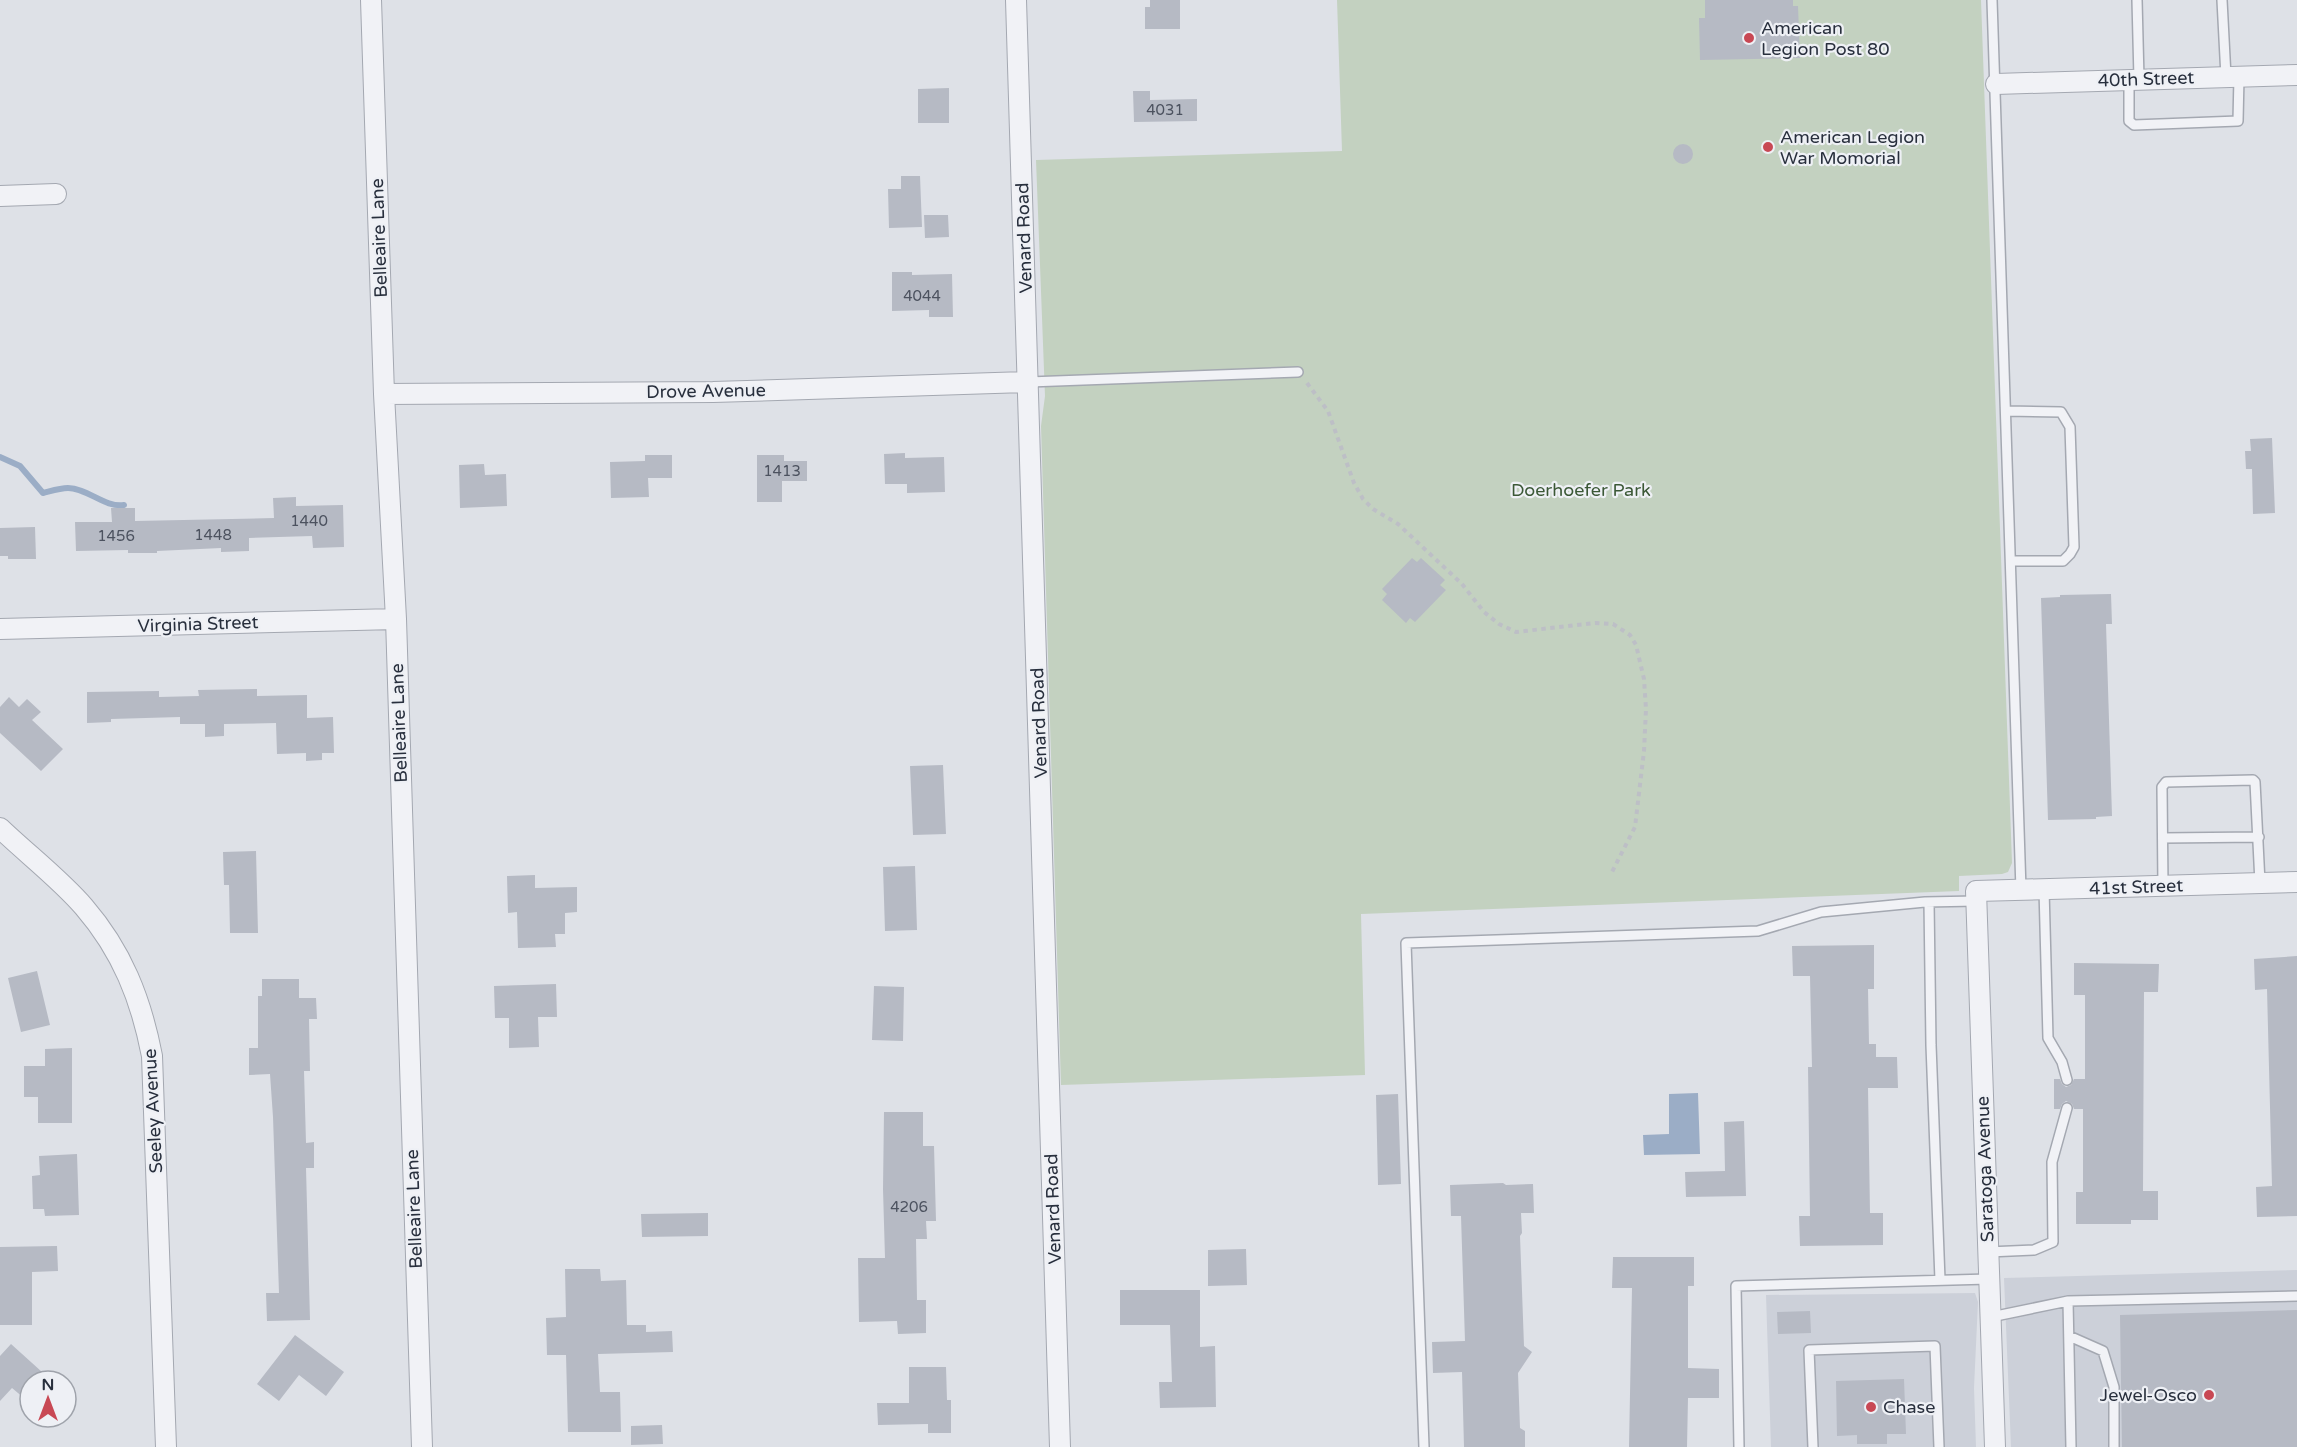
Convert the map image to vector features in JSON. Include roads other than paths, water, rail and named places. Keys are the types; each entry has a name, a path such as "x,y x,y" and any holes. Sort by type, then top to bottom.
{"street":[{"name":"Belleaire Lane","path":"371,0 384,394 396,619 422,1447"},
{"name":"Venard Road","path":"1016,0 1060,1447"},
{"name":"40th Street","path":"1995,84 2297,75"},
{"path":"0,196 56,194"},
{"name":"Drove Avenue","path":"384,394 713,392 1029,382"},
{"name":"Virginia Street","path":"0,629 396,619"},
{"name":"Seeley Avenue","path":"0,828 84,906 119,957 135,989 145,1019 152,1056 166,1447"},
{"name":"41st Street","path":"1976,896 2021,890 2297,882"},
{"name":"Saratoga Avenue","path":"1976,896 1995,1447"}],"lane":[{"path":"1992,0 2021,890"},
{"path":"2137,0 2134,80 2129,121 2134,125 2238,121 2222,0"},
{"path":"1029,382 1298,372"},
{"path":"2006,411 2061,412 2070,427 2074,547 2063,561 2011,561"},
{"path":"2163,886 2162,787 2166,782 2253,780 2256,785 2260,883"},
{"path":"2163,838 2259,837"},
{"path":"2044,889 2048,1038 2062,1062 2067,1080"},
{"path":"1424,1447 1406,943 1758,931 1821,912 1976,896"},
{"path":"1929,902 1931,1046 1940,1280"},
{"path":"1988,1252 2034,1250 2053,1242 2052,1162 2067,1107"},
{"path":"1739,1447 1736,1286 1989,1279"},
{"path":"1991,1317 2068,1302 2297,1296"},
{"path":"2068,1302 2072,1447"},
{"path":"2069,1336 2103,1351 2114,1387 2114,1447"},
{"path":"1813,1447 1809,1350 1935,1346 1939,1447"}],"water":[{"path":"1698,1093 1700,1154 1644,1155 1643,1135 1669,1134 1669,1094"}],"waterway":[{"path":"0,457 20,466 43,493 62,488 75,489 110,504 124,505"}],"place":[{"name":"American Legion Post 80","path":"1749,38"},
{"name":"American Legion War Momorial","path":"1768,147"},
{"name":"Jewel-Osco","path":"2209,1395"},
{"name":"Chase","path":"1871,1407"}],"park label":[{"name":"Doerhoefer Park","path":"1581,490"}]}
